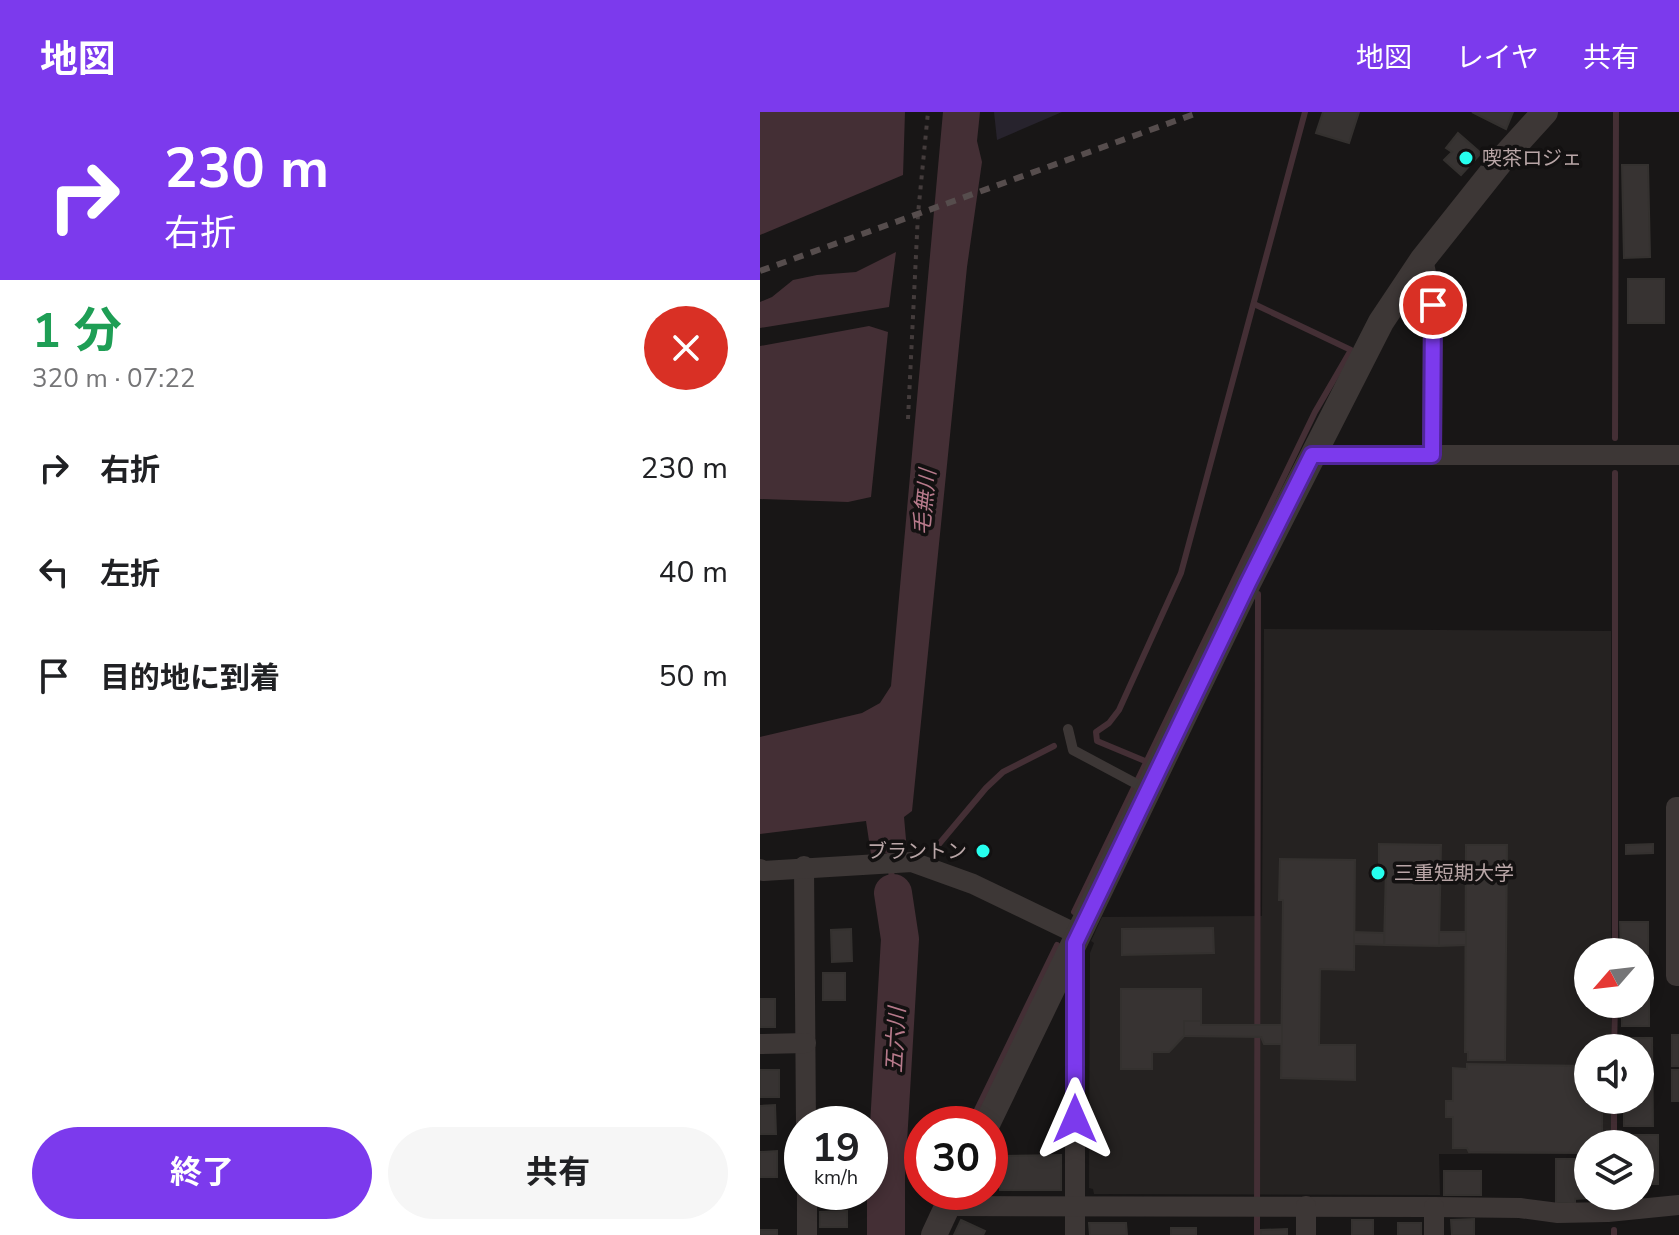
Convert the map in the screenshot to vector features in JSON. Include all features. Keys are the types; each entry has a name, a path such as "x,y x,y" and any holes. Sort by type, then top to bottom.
{"street":[{"path":"996,1106 1077,939 1139,785 1248,583 1381,322 1423,259 1505,156 1545,112"},
{"path":"1423,259 1433,305 1432,455"},
{"path":"1312,455 1679,455"},
{"path":"1679,807 1676,807 1676,976 1679,976"},
{"path":"760,869 912,862 973,884 1077,939"},
{"path":"804,866 806,1106"},
{"path":"1075,1235 1077,939"},
{"path":"760,1044 806,1043"},
{"path":"1008,1203 1075,1207 1520,1208 1558,1213 1679,1205"},
{"path":"1306,1206 1306,1235"},
{"path":"1434,1207 1434,1235"},
{"path":"807,1210 807,1235"},
{"path":"934,1235 946,1210"}],"lane":[{"path":"1068,729 1073,750 1139,785"}],"path":[{"path":"908,419 918,214 928,112"}],"shaded area":[{"path":"994,112 1062,112 997,140"},
{"path":"1264,629 1611,631 1611,938 1574,938 1574,1018 1611,1018 1611,1034 1574,1034 1574,1114 1611,1114 1611,1130 1574,1130 1574,1154 1439,1154 1440,1195 1094,1194 1093,1189 1089,1188 1090,953 1094,943 1091,941 1102,917 1262,916"}],"water":[{"path":"760,112 905,112 903,175 760,235"},
{"name":"毛無川","path":"943,112 980,112 977,141 982,162 967,267 912,811 904,817 907,851 871,854 866,821 760,834 760,737 862,713 880,703 891,686"},
{"path":"896,252 889,307 760,328 760,302 772,297 793,280 856,272"},
{"path":"869,326 888,332 871,497 848,502 760,499 760,346"}],"building":[{"path":"1323,112 1359,112 1349,143 1316,133"},
{"path":"1472,112 1513,112 1506,129"},
{"path":"1458,133 1481,153 1461,175 1444,160 1452,152 1446,148"},
{"path":"1622,165 1648,165 1650,257 1624,258"},
{"path":"1628,279 1664,279 1664,323 1628,323"},
{"path":"1379,844 1441,845 1439,946 1384,945 1386,868 1379,868"},
{"path":"1653,844 1653,853 1626,854 1626,845"},
{"path":"1466,845 1507,845 1505,1060 1468,1060 1468,1052 1465,1052"},
{"path":"1280,859 1355,860 1354,970 1320,969 1319,1045 1355,1045 1355,1080 1281,1078 1283,900 1279,900"},
{"path":"1620,922 1648,922 1648,938 1621,938"},
{"path":"1213,928 1214,953 1122,955 1122,929"},
{"path":"851,929 852,961 832,962 831,930"},
{"path":"1354,932 1384,933 1384,945 1354,944"},
{"path":"1439,932 1466,932 1466,945 1439,946"},
{"path":"823,973 845,973 845,1000 823,1000"},
{"path":"1121,989 1201,989 1201,1021 1184,1021 1184,1036 1169,1052 1152,1052 1152,1069 1121,1069"},
{"path":"760,999 775,999 775,1027 760,1027"},
{"path":"1622,1018 1649,1018 1649,1026 1622,1026"},
{"path":"1184,1021 1201,1021 1201,1025 1282,1025 1282,1044 1264,1044 1261,1037 1184,1036"},
{"path":"1672,1035 1679,1035 1679,1066 1672,1066"},
{"path":"1467,1064 1574,1066 1574,1114 1602,1114 1602,1130 1574,1130 1574,1153 1469,1152 1467,1148 1453,1148 1453,1117 1446,1117 1446,1101 1453,1101 1453,1068 1467,1069"},
{"path":"760,1070 779,1070 779,1097 760,1097"},
{"path":"1672,1070 1679,1070 1679,1101 1672,1101"},
{"path":"775,1105 776,1134 760,1134 760,1106"},
{"path":"1624,1114 1653,1114 1653,1126 1624,1126"},
{"path":"1654,1135 1658,1135 1658,1184 1654,1184"},
{"path":"777,1151 777,1177 760,1177 760,1152"},
{"path":"1061,1155 1061,1190 1008,1190 1008,1156"},
{"path":"1556,1159 1574,1159 1574,1203 1556,1203"},
{"path":"1444,1171 1481,1171 1481,1195 1444,1195"},
{"path":"847,1211 847,1227 820,1227 820,1212"},
{"path":"1474,1219 1474,1235 1452,1235 1451,1220"},
{"path":"961,1220 985,1231 983,1235 954,1235"},
{"path":"1352,1220 1373,1220 1373,1235 1352,1235"},
{"path":"1089,1223 1126,1223 1127,1235 1090,1235"},
{"path":"1398,1223 1421,1223 1421,1235 1398,1235"},
{"path":"1171,1228 1196,1228 1196,1235 1171,1235"},
{"path":"1287,1229 1287,1235 1261,1235 1261,1230"},
{"path":"760,1230 777,1230 777,1235 760,1235"}],"waterway":[{"path":"1145,761 1097,741 1096,732 1109,723 1119,710 1181,573 1305,112"},
{"path":"1615,438 1616,112"},
{"path":"1074,912 1315,412 1351,350 1254,304"},
{"path":"1615,473 1615,938"},
{"path":"1257,1235 1258,594"},
{"path":"934,850 1003,772 1054,746"},
{"path":"889,845 893,893"},
{"name":"五六川","path":"886,1235 886,1176 900,939 893,893"},
{"path":"979,1106 1057,945"},
{"path":"1614,1034 1615,1018"},
{"path":"1614,1114 1614,1130"},
{"path":"1614,1230 1614,1235"}],"railway":[{"path":"760,271 1200,112"}],"place":[{"name":"喫茶ロジェ","path":"1466,158"},
{"name":"ブラントン","path":"983,851"},
{"name":"三重短期大学","path":"1378,873"}],"route":[{"path":"1075,1119 1075,943 1312,455 1432,455 1433,305"}]}
